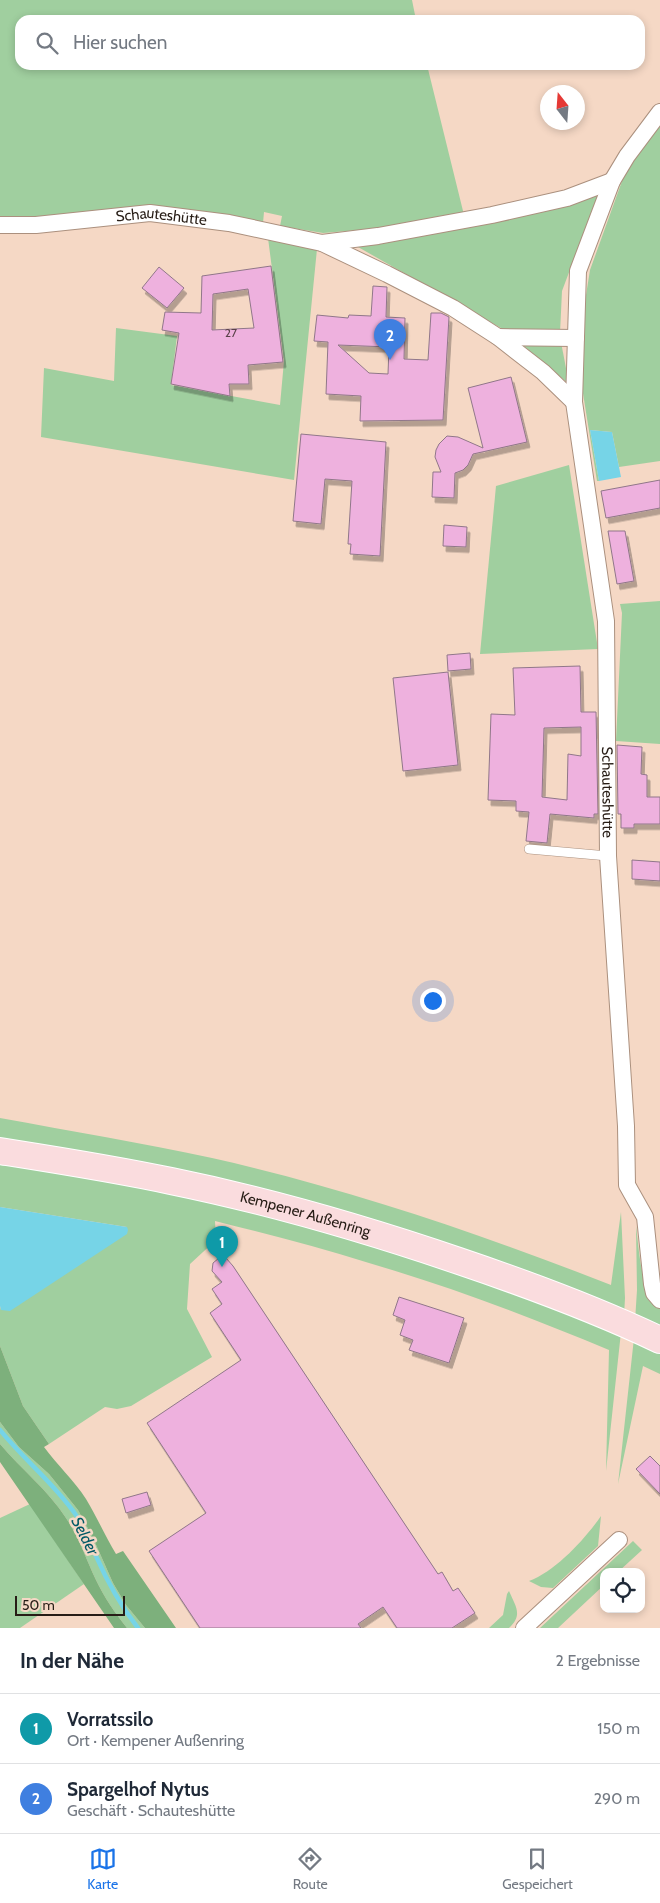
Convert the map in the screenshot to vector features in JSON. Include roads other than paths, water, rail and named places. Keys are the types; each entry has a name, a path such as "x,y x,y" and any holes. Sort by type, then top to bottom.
{"main road":[{"name":"Kempener Außenring","path":"0,1151 98,1166 173,1181 332,1220 503,1276 603,1314 657,1338"}],"street":[{"name":"Schauteshütte","path":"660,112 628,156 612,182 578,271 574,402 606,621 608,856 626,1126 627,1185 645,1217 652,1284 654,1293 660,1300"},
{"name":"Schauteshütte","path":"322,244 378,236 492,215 566,198 612,182"},
{"name":"Schauteshütte","path":"0,225 36,225 150,213 229,223 322,244 387,274 453,308 498,337 543,372 574,402"},
{"path":"498,337 576,338"},
{"path":"524,1628 619,1540"}],"lane":[{"path":"529,849 608,856"}],"water":[{"path":"590,430 612,432 621,477 599,481"},
{"path":"0,1207 127,1227 128,1230 127,1234 10,1311 1,1310"}],"waterway":[{"name":"Selder","path":"0,1430 58,1492 76,1515 110,1584 138,1628"}],"place":[{"name":"Spargelhof Nytus","path":"390,360"},
{"name":"Vorratssilo","path":"222,1267"}]}
